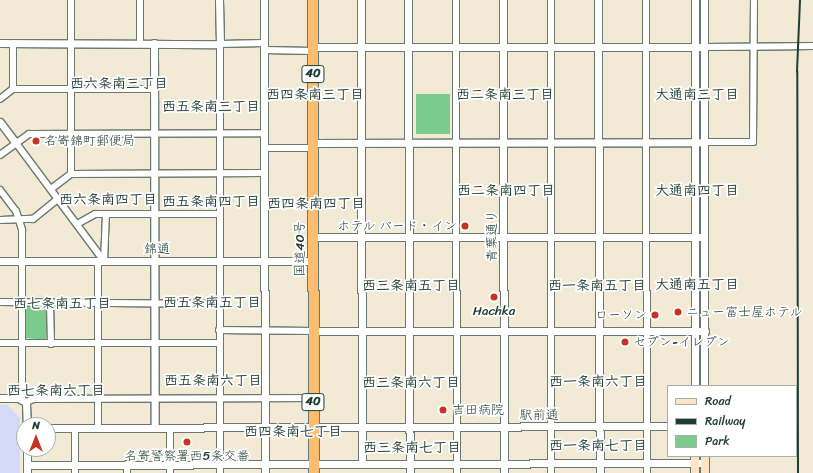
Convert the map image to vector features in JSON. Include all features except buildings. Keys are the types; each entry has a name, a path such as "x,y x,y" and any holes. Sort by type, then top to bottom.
{"highway":[{"name":"国道40号","path":"313,0 314,468"}],"main road":[{"path":"695,459 695,473"},
{"path":"705,459 705,473"}],"street":[{"path":"71,0 71,174"},
{"path":"140,0 140,43"},
{"path":"220,0 220,473"},
{"path":"264,0 265,473"},
{"path":"361,0 362,464"},
{"path":"408,0 410,473"},
{"path":"456,0 456,473"},
{"name":"青葉通り","path":"503,0 504,473"},
{"path":"551,0 552,473"},
{"path":"598,0 600,473"},
{"path":"646,0 647,473"},
{"path":"695,0 695,385"},
{"path":"704,0 704,385"},
{"path":"264,148 361,142 753,142 754,0"},
{"path":"0,43 220,44 313,49 361,47 813,46"},
{"path":"13,43 13,89"},
{"path":"154,43 155,428"},
{"path":"0,99 13,89 155,89"},
{"path":"0,122 77,224 101,261"},
{"path":"0,155 29,134 154,135 264,133"},
{"path":"51,189 71,174 155,175 264,173"},
{"path":"0,190 20,220 22,262 22,343 26,417"},
{"path":"0,220 33,219 58,199"},
{"path":"77,224 95,214 219,214"},
{"path":"98,428 98,303 106,214"},
{"path":"313,237 704,236"},
{"name":"錦通","path":"0,261 313,261"},
{"path":"0,302 219,304"},
{"path":"50,302 51,344"},
{"path":"219,330 265,329 313,331 456,332 705,331"},
{"path":"0,343 219,343"},
{"path":"0,398 24,400 313,398"},
{"name":"駅前通","path":"56,428 667,426"},
{"path":"74,428 75,473"},
{"path":"170,428 170,473"},
{"path":"27,457 27,473"},
{"path":"27,464 265,464 314,468 362,464 647,463 705,459"},
{"path":"127,464 127,473"}],"shaded area":[{"path":"0,405 7,405 19,417 16,417 16,457 20,457 20,473 0,473"}],"green space":[{"path":"416,94 450,94 450,134 416,134"},
{"path":"25,306 48,306 46,340 25,338"}],"railway":[{"path":"798,473 797,72 800,0"}],"place":[{"name":"名寄錦町郵便局","path":"36,141"},
{"name":"ホテル バード・イン","path":"465,226"},
{"name":"Hachka","path":"494,297"},
{"name":"ニュー富士屋ホテル","path":"678,312"},
{"name":"ローソン","path":"655,315"},
{"name":"セブン-イレブン","path":"625,342"},
{"name":"吉田病院","path":"443,410"},
{"name":"名寄警察署西5条交番","path":"187,442"}],"district":[{"name":"西六条南三丁目","path":"119,84"},
{"name":"西四条南三丁目","path":"315,95"},
{"name":"西二条南三丁目","path":"505,95"},
{"name":"大通南三丁目","path":"697,95"},
{"name":"西五条南三丁目","path":"211,107"},
{"name":"西二条南四丁目","path":"506,191"},
{"name":"大通南四丁目","path":"697,191"},
{"name":"西六条南四丁目","path":"108,200"},
{"name":"西五条南四丁目","path":"211,202"},
{"name":"西四条南四丁目","path":"316,204"},
{"name":"大通南五丁目","path":"697,285"},
{"name":"西三条南五丁目","path":"411,286"},
{"name":"西一条南五丁目","path":"597,286"},
{"name":"西五条南五丁目","path":"212,303"},
{"name":"西七条南五丁目","path":"62,304"},
{"name":"西五条南六丁目","path":"213,381"},
{"name":"西一条南六丁目","path":"598,382"},
{"name":"西三条南六丁目","path":"411,383"},
{"name":"西七条南六丁目","path":"56,391"},
{"name":"西四条南七丁目","path":"293,432"},
{"name":"西一条南七丁目","path":"598,446"},
{"name":"西三条南七丁目","path":"412,448"}]}
